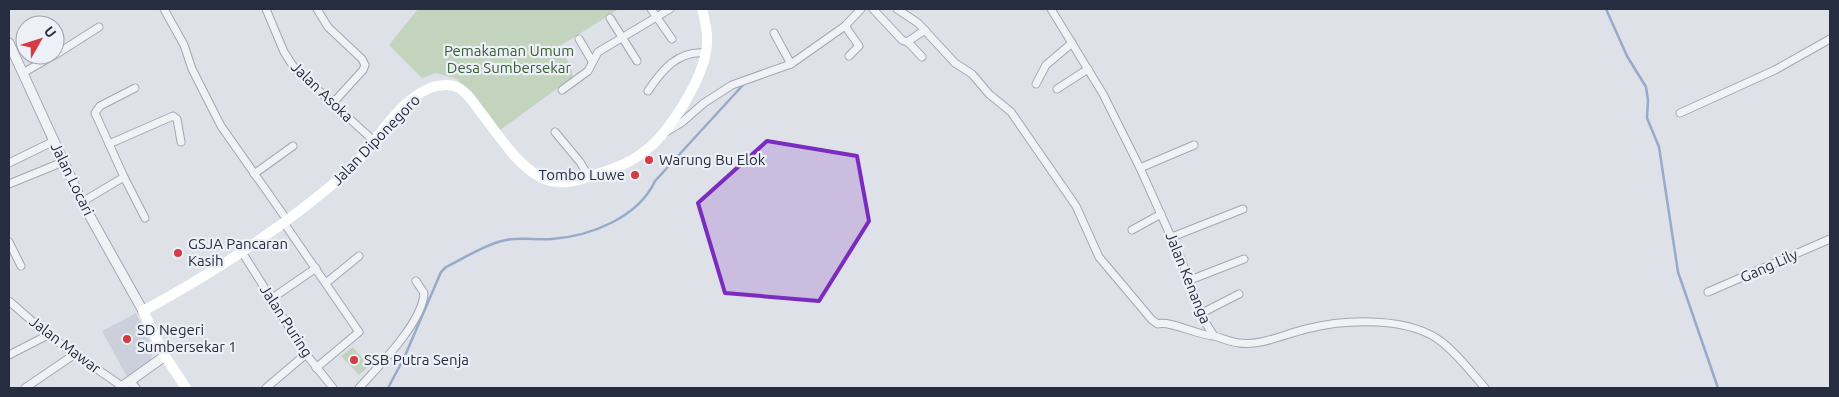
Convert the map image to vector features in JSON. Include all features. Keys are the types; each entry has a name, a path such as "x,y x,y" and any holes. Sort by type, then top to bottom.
{"main road":[{"name":"Jalan Diponegoro","path":"143,311 242,252 286,222 351,169 393,118 421,93 443,84 458,88 470,99 518,159 534,174 548,181 563,183 588,177 634,158 664,133 690,93 706,53 707,39 702,9"},
{"path":"143,311 165,356 186,388"}],"street":[{"path":"164,9 184,45 192,69 207,102 221,126 354,324 358,334 316,368"},
{"name":"Jalan Asoka","path":"266,9 289,62 374,141"},
{"path":"318,9 328,27 363,60 364,64 363,70 333,103"},
{"path":"651,9 672,39"},
{"path":"562,90 588,71 598,52 670,9"},
{"path":"664,133 732,85 791,64 845,26 861,9"},
{"path":"872,9 897,36 908,42 922,57"},
{"path":"897,9 924,30 956,63 1011,112 1076,206 1098,257 1152,320 1158,324 1167,323 1197,334 1214,336"},
{"name":"Jalan Kenanga","path":"1051,9 1088,69 1140,168 1172,237 1202,313 1214,336 1235,342 1248,343 1326,325 1368,322 1392,324 1420,330 1443,343 1484,388"},
{"path":"610,18 637,61"},
{"path":"845,26 859,46 850,56"},
{"path":"65,49 99,27"},
{"path":"908,42 924,30"},
{"path":"774,33 791,64"},
{"path":"1680,113 1775,70 1830,38"},
{"path":"579,39 592,61"},
{"name":"Jalan Locari","path":"9,43 82,202 143,311"},
{"path":"1036,84 1046,65 1072,43"},
{"path":"648,91 659,74 673,61 691,52 706,53"},
{"path":"23,73 37,65"},
{"path":"1057,89 1088,69"},
{"path":"135,88 96,109 97,118 145,218"},
{"path":"109,144 173,116 177,119 181,142"},
{"path":"555,132 580,162 588,177"},
{"path":"9,163 54,141"},
{"path":"1140,168 1194,145"},
{"path":"254,174 293,146"},
{"path":"9,184 63,162"},
{"path":"82,202 124,177"},
{"path":"1172,237 1243,209"},
{"path":"1132,230 1161,214"},
{"name":"Gang Lily","path":"1708,292 1830,240"},
{"path":"9,242 20,266"},
{"name":"Jalan Puring","path":"242,252 306,354 333,388"},
{"path":"326,283 359,256"},
{"path":"1190,280 1244,259"},
{"path":"271,298 316,268"},
{"path":"359,388 400,342 420,309 424,293 416,281"},
{"path":"1202,313 1239,294"},
{"name":"Jalan Mawar","path":"10,305 122,388"},
{"path":"9,355 48,335"},
{"path":"25,388 75,354"},
{"path":"266,388 306,354"},
{"path":"122,388 134,385 165,356"}],"highlighted area":[{"path":"767,141 857,156 869,221 819,301 725,293 698,203"}],"shaded area":[{"name":"SD Negeri Sumbersekar 1","path":"136,313 153,349 151,361 127,377 102,331"}],"green space":[{"name":"Pemakaman Umum Desa Sumbersekar","path":"418,9 619,9 560,46 571,68 573,77 500,130 457,79 436,73 422,78 389,45"},
{"name":"SSB Putra Senja","path":"353,347 369,366 359,375 341,356"}],"waterway":[{"path":"1606,9 1627,56 1646,87 1648,100 1647,118 1659,147 1678,272 1718,388"},
{"path":"388,388 404,358 441,272 446,267 498,242 517,239 552,239 582,234 611,223 625,215 647,194 655,181 743,85"}],"place":[{"name":"Warung Bu Elok","path":"649,160"},
{"name":"Tombo Luwe","path":"635,175"},
{"name":"GSJA Pancaran Kasih","path":"178,253"},
{"name":"SD Negeri Sumbersekar 1","path":"127,339"},
{"name":"SSB Putra Senja","path":"354,360"}]}
